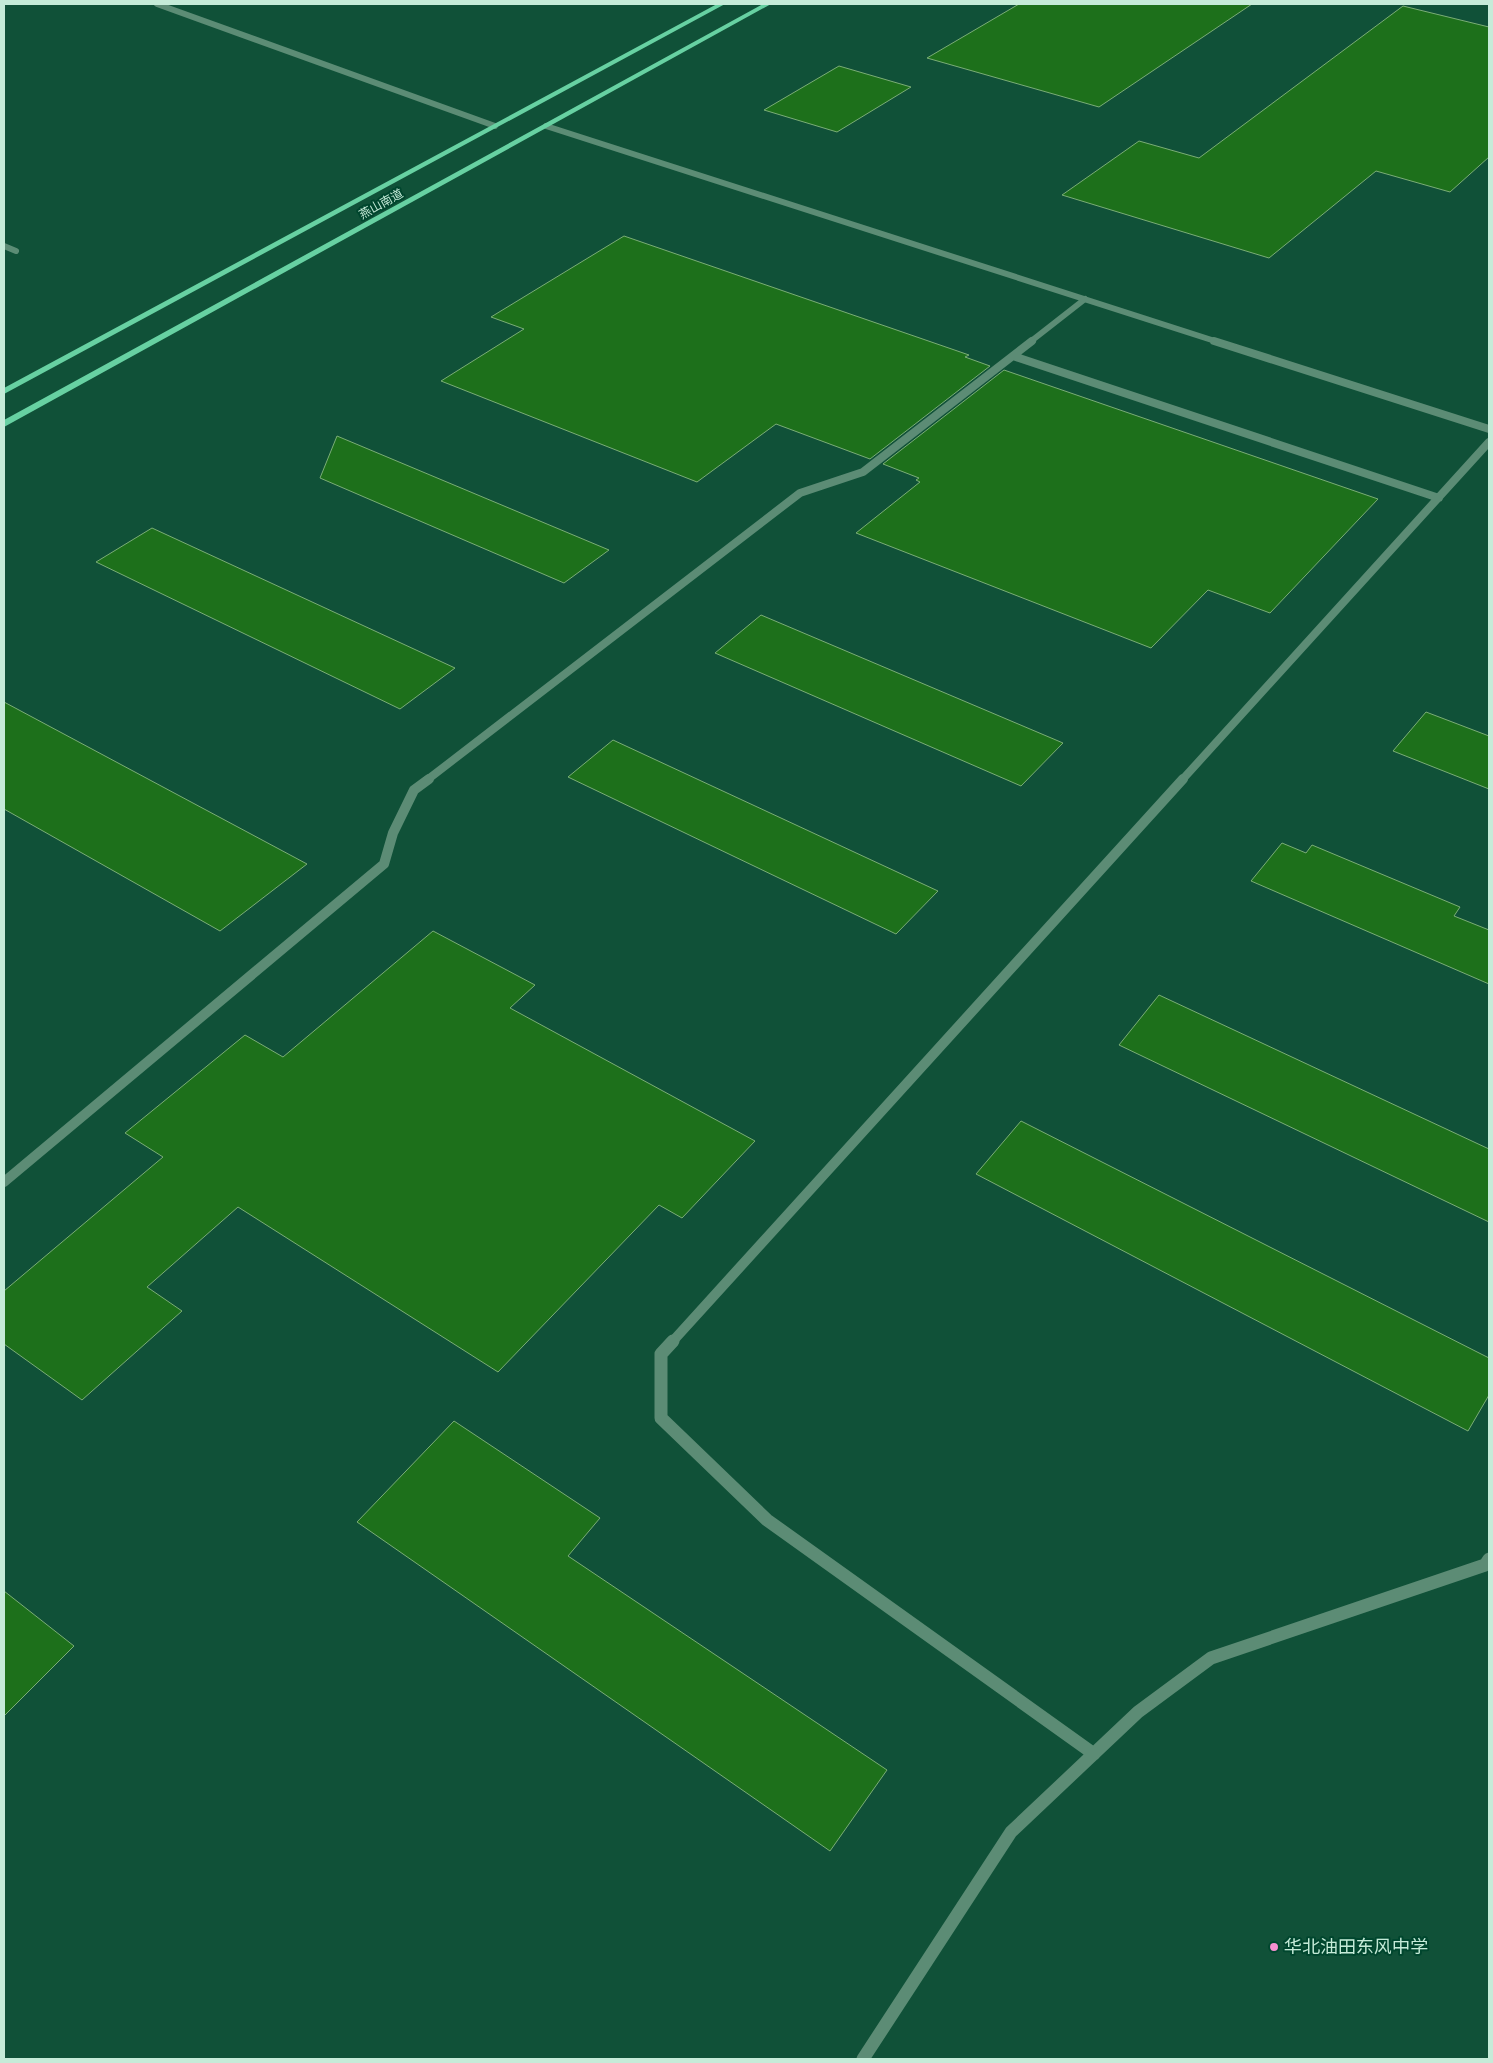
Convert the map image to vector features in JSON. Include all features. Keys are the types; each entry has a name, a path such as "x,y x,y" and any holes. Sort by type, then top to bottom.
{"main road":[{"name":"燕山南道","path":"4,390 722,4"},
{"name":"燕山南道","path":"4,424 768,4"}],"street":[{"path":"158,4 495,126"},
{"path":"546,126 1489,429"},
{"path":"4,246 16,251"},
{"path":"4,1182 384,864 393,833 414,790 800,493 863,472 1085,299"},
{"path":"1013,356 1439,498"},
{"path":"1094,1754 767,1520 661,1418 661,1354 1489,442"},
{"path":"863,2059 1011,1832 1138,1712 1211,1658 1485,1565 1489,1559"}],"building":[{"path":"1019,4 1252,4 1099,107 927,58"},
{"path":"1403,6 1489,27 1489,157 1450,192 1376,171 1269,258 1062,195 1139,141 1199,158"},
{"path":"839,66 911,87 837,132 764,110"},
{"path":"624,236 969,355 965,357 990,366 870,459 776,424 697,482 441,381 524,329 491,317"},
{"path":"1004,370 1378,499 1270,613 1208,590 1151,648 856,533 920,482 916,480 919,478 883,464"},
{"path":"337,436 609,550 564,583 320,478"},
{"path":"152,528 455,668 400,709 96,562"},
{"path":"761,615 1063,743 1021,786 715,653"},
{"path":"4,702 307,864 220,931 4,809"},
{"path":"1426,712 1489,736 1489,789 1393,751"},
{"path":"613,740 938,891 896,934 568,777"},
{"path":"1282,843 1306,853 1312,845 1460,907 1454,916 1489,930 1489,984 1251,881"},
{"path":"433,931 535,985 510,1008 755,1141 682,1218 659,1205 498,1372 238,1207 147,1287 182,1311 82,1400 4,1344 4,1291 163,1157 125,1133 245,1035 283,1057"},
{"path":"1159,995 1489,1149 1489,1222 1119,1045"},
{"path":"1021,1121 1489,1358 1489,1395 1468,1431 976,1174"},
{"path":"454,1421 600,1518 568,1556 887,1770 830,1851 357,1522"},
{"path":"4,1591 74,1646 4,1716"}],"place":[{"name":"华北油田东风中学","path":"1274,1947"}]}
